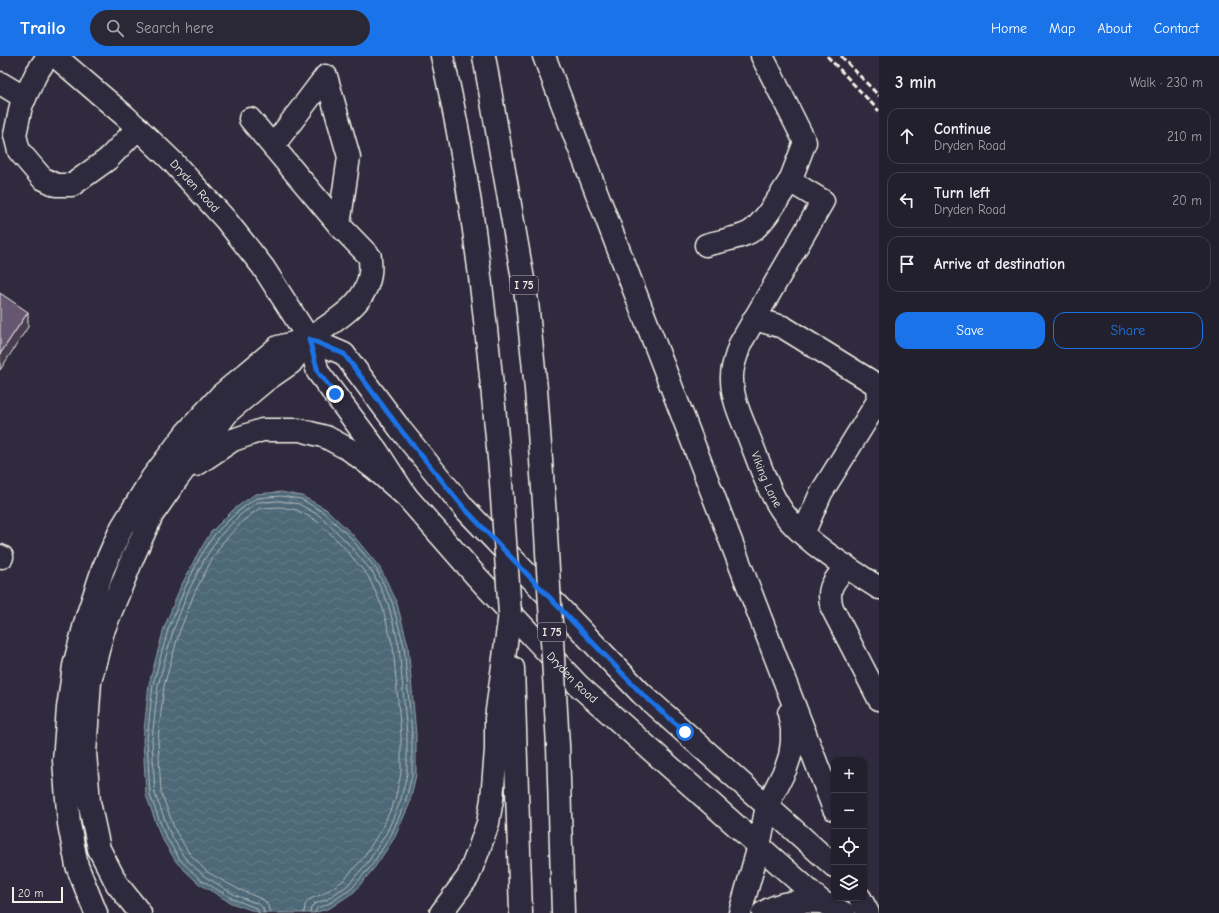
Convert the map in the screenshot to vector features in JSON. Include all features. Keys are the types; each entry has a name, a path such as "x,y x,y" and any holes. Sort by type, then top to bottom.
{"main road":[{"path":"48,56 36,74 21,106 15,135 20,152 42,178 56,185 72,185 108,159 138,128"},
{"name":"Dryden Road","path":"55,56 138,128 172,161 225,219 264,267 309,339 318,372 377,451 406,496 477,577 578,685 822,902 844,913"},
{"path":"442,56 453,105 485,309 500,469 510,613 508,693 521,913"},
{"name":"I 75","path":"484,56 527,302 536,389 558,746 563,913"},
{"path":"544,56 831,801"},
{"path":"706,245 750,233 758,226 790,181 805,142 762,56"},
{"path":"273,146 326,76 349,157 339,225"},
{"path":"0,83 25,98"},
{"path":"140,913 117,884 99,849 89,802 85,753 90,682 103,631 152,515 177,479 230,411 265,381 291,363 309,339 345,313 357,302 366,287 370,274 370,258 339,225 250,119"},
{"name":"Viking Lane","path":"790,181 823,201 740,344 734,364 732,378 733,393 765,478 776,501 788,519 803,534 879,588"},
{"path":"751,324 783,327 877,385 878,401 821,493 803,534"},
{"path":"96,913 77,866 69,824 64,761 68,708 74,666 86,620 104,569 122,527 152,478 186,433 221,395 278,347 309,339 344,354 400,429 464,508 641,693 833,865"},
{"path":"177,479 233,440 262,430 300,430 326,437 350,450 406,496"},
{"path":"846,566 831,588 829,597 832,608 879,700"},
{"path":"740,913 759,846 767,806 779,784 790,756 792,742 792,729 789,711 760,618"},
{"path":"441,913 468,877 488,823 492,799 496,750 496,718 508,693"},
{"path":"862,901 868,913"},
{"path":"763,913 783,904 822,902"}],"water":[{"path":"281,492 302,496 326,509 353,535 380,568 396,600 408,645 416,734 416,775 409,805 395,837 375,867 354,892 330,908 314,913 260,913 231,903 198,883 177,863 161,837 146,795 143,740 149,684 164,628 180,588 211,532 234,509 255,494"}],"building":[{"path":"0,293 28,312 0,354"}],"railway":[{"path":"827,56 879,111"},
{"path":"841,56 879,96"}],"route":[{"path":"335,394 318,372 309,339 344,354 400,429 464,508 641,693 685,732"}]}
